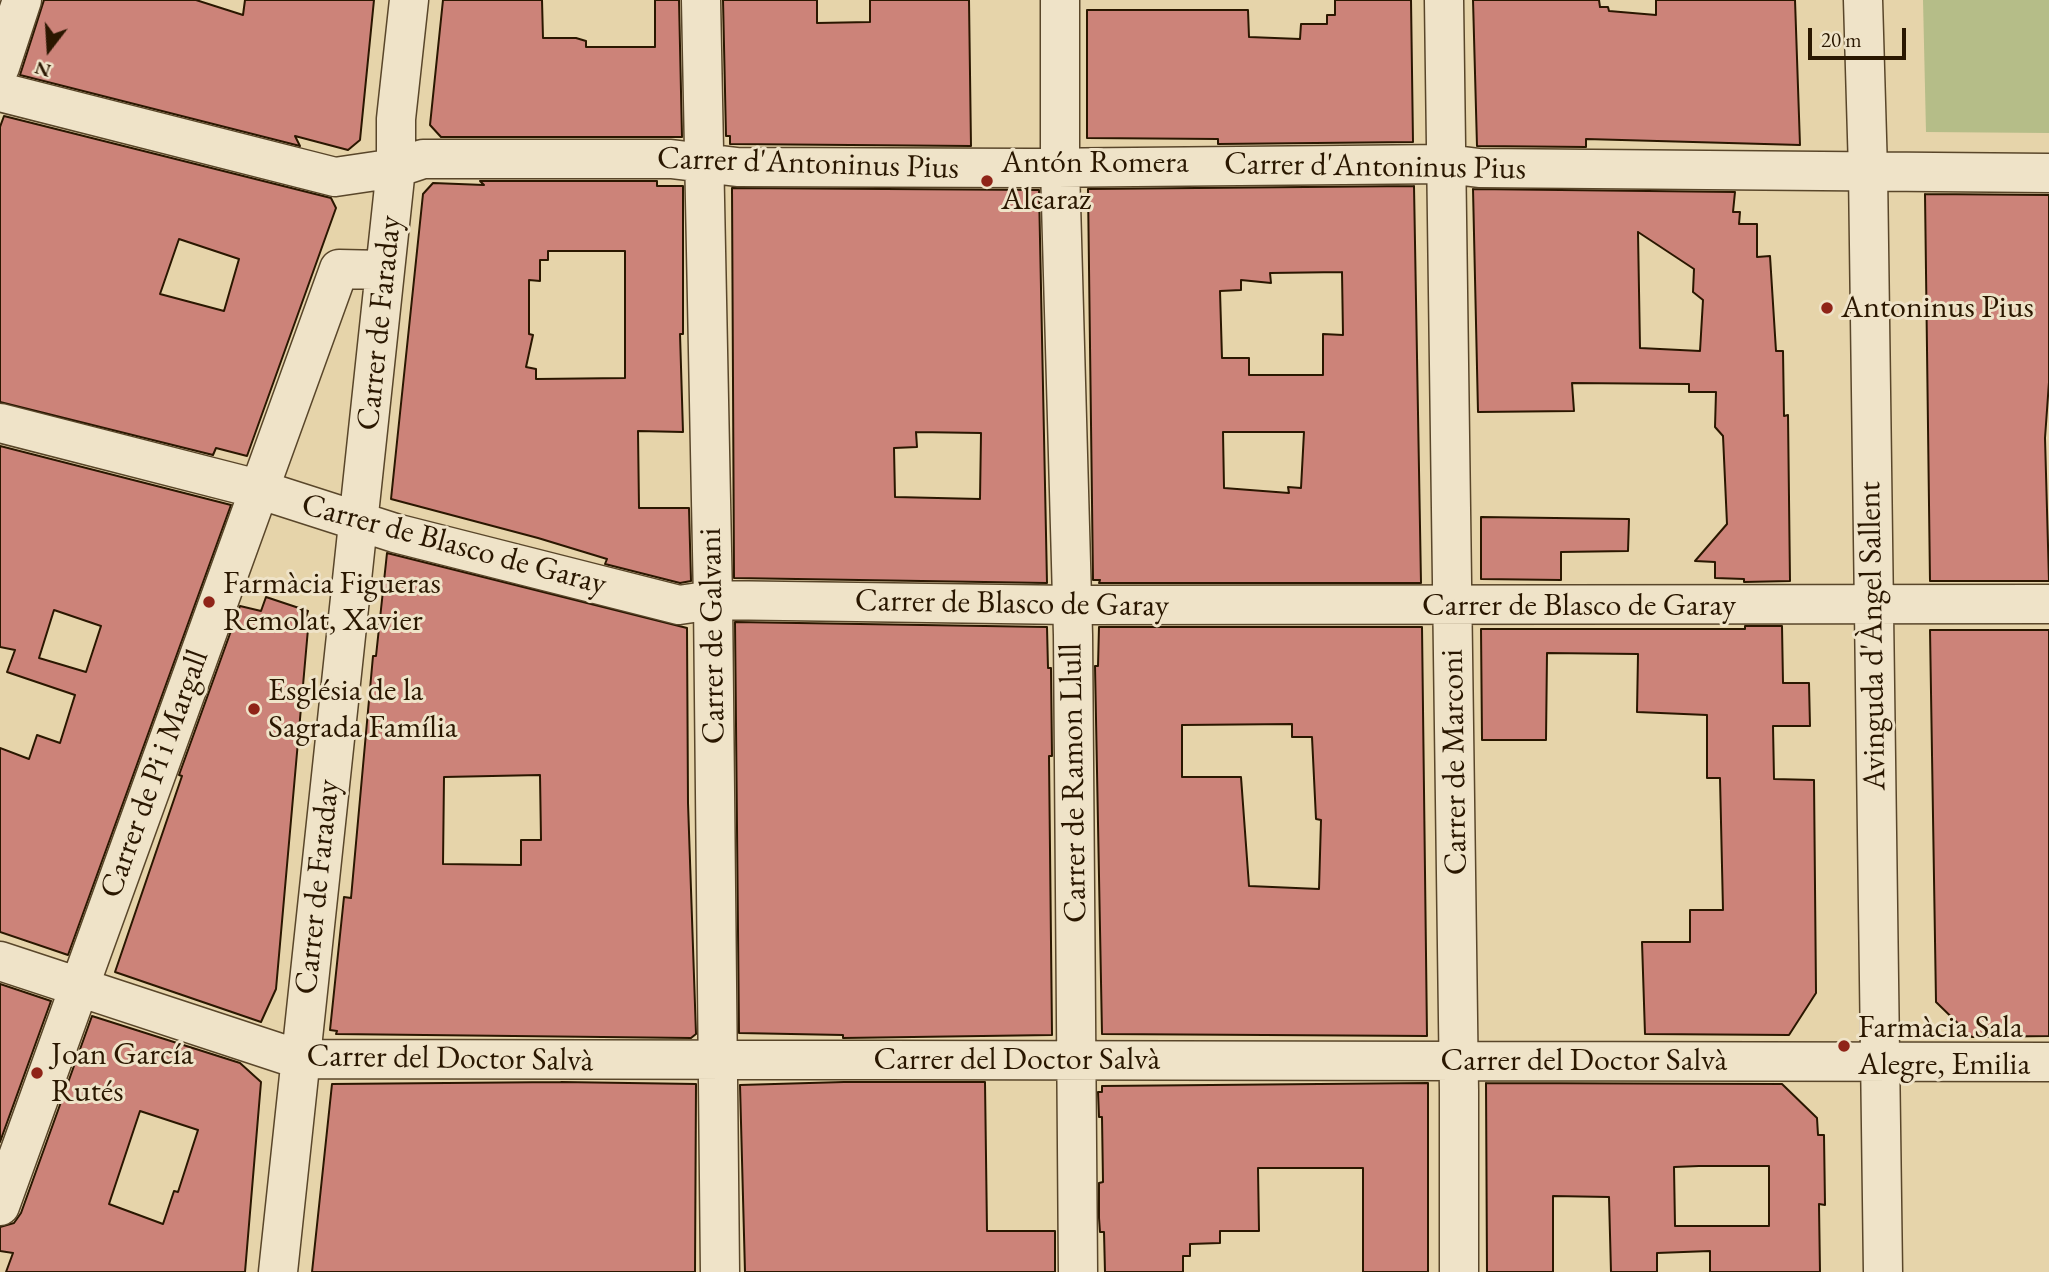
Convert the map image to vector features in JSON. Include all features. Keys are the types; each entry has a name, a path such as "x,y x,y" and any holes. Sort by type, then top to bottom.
{"street":[{"path":"0,67 22,0"},
{"name":"Carrer de Faraday","path":"278,1272 298,1059 360,521 396,168 396,118 408,0"},
{"name":"Carrer de Galvani","path":"701,0 713,600 720,1272"},
{"name":"Carrer de Ramon Llull","path":"1060,0 1060,167 1072,606 1078,1272"},
{"name":"Carrer de Marconi","path":"1444,0 1459,1062 1459,1272"},
{"name":"Avinguda d'Àngel Sallent","path":"1863,0 1868,171 1883,1272"},
{"name":"Carrer d'Antoninus Pius","path":"0,92 335,177 396,168 423,159 671,159 737,167 1447,164 1479,168 2049,173"},
{"name":"Carrer de Pi i Margall","path":"0,1206 339,269 384,270"},
{"name":"Carrer de Blasco de Garay","path":"0,422 258,489 395,533 679,605 713,600 1072,606 2049,604"},
{"name":"Carrer del Doctor Salvà","path":"0,961 77,989 298,1059 2049,1062"}],"green space":[{"path":"1923,0 2049,0 2049,133 1926,132"}],"building":[{"path":"44,0 196,0 243,15 245,0 374,0 360,140 348,150 295,136 300,146 20,75"},
{"path":"443,0 542,0 543,38 576,38 586,41 586,47 655,47 655,0 679,0 682,137 441,137 430,125"},
{"path":"723,0 817,0 817,23 870,22 870,0 969,0 971,146 730,144 730,136 726,136"},
{"path":"1335,0 1411,0 1413,142 1218,144 1218,139 1087,138 1087,10 1248,10 1249,37 1300,39 1301,24 1327,24 1327,15 1335,15"},
{"path":"1473,0 1599,0 1600,7 1608,7 1609,11 1656,15 1656,0 1795,0 1800,145 1586,139 1586,147 1477,146"},
{"path":"4,116 331,198 336,208 247,456 216,448 213,455 0,402 0,127","holes":["179,239 239,259 224,311 160,294"]},
{"path":"480,181 657,181 657,186 683,186 683,334 680,334 683,432 638,431 639,508 689,508 691,581 680,583 605,564 607,559 538,538 391,499 423,194 433,183 484,185","holes":["548,251 625,251 625,378 536,379 536,369 526,367 533,335 529,334 529,280 540,281 540,260 548,260"]},
{"path":"1414,186 1421,583 1099,583 1100,580 1093,580 1088,189","holes":["1342,272 1343,335 1323,334 1323,375 1249,375 1249,358 1222,358 1220,291 1241,290 1241,280 1271,283 1270,273","1223,432 1304,432 1301,488 1288,487 1289,493 1224,488"]},
{"path":"732,188 1039,190 1047,583 734,578","holes":["916,432 981,433 980,499 895,497 894,448 917,447"]},
{"path":"1473,189 1735,192 1733,212 1740,212 1739,224 1757,224 1757,257 1770,256 1776,351 1783,351 1784,416 1788,415 1790,581 1744,582 1744,579 1715,578 1715,562 1695,561 1727,524 1723,436 1715,427 1716,392 1689,392 1689,384 1572,383 1574,411 1478,412","holes":["1638,232 1694,269 1693,292 1703,300 1700,351 1640,348"]},
{"path":"1925,194 2049,195 2049,382 2045,438 2049,581 1930,581"},
{"path":"0,446 231,505 68,955 0,932 0,748 29,759 37,735 60,743 75,695 7,672 15,650 0,647","holes":["54,610 101,626 86,672 39,658"]},
{"path":"1481,517 1629,519 1628,551 1561,552 1561,580 1481,579"},
{"path":"387,553 687,628 688,803 696,1034 691,1038 336,1034 337,1031 330,1030 344,897 351,898 373,656 376,656","holes":["540,775 541,840 521,840 521,865 443,864 444,777"]},
{"path":"266,597 308,611 303,626 308,629 276,989 261,1022 115,972 182,776 179,775 240,606 261,611"},
{"path":"735,622 1047,627 1048,668 1051,668 1052,756 1049,756 1052,1035 843,1038 843,1035 739,1033"},
{"path":"1745,626 1782,626 1783,683 1809,683 1810,726 1773,726 1774,779 1814,780 1816,993 1789,1035 1645,1034 1642,942 1690,942 1690,910 1723,910 1720,778 1707,778 1707,715 1637,712 1638,654 1547,653 1546,740 1482,740 1481,629 1745,629"},
{"path":"1099,627 1422,627 1427,1036 1102,1034 1095,666 1098,666","holes":["1292,724 1292,737 1312,737 1316,819 1321,820 1319,889 1249,886 1241,777 1182,777 1182,725"]},
{"path":"1930,630 2049,630 2049,1036 1972,1037 1936,1002"},
{"path":"0,984 51,1001 0,1142"},
{"path":"92,1016 240,1063 261,1082 245,1272 6,1272 13,1253 0,1251 0,1227 14,1223 21,1213","holes":["140,1111 198,1130 178,1192 174,1191 163,1224 109,1204"]},
{"path":"985,1082 987,1231 1055,1231 1055,1272 745,1272 740,1085"},
{"path":"1428,1083 1428,1272 1363,1272 1363,1168 1258,1168 1259,1231 1220,1231 1220,1243 1190,1244 1190,1256 1183,1256 1183,1272 1105,1272 1104,1232 1100,1232 1099,1218 1099,1183 1103,1182 1102,1117 1099,1117 1098,1092 1102,1092 1102,1086"},
{"path":"1486,1083 1782,1084 1817,1118 1818,1135 1824,1135 1825,1205 1819,1204 1820,1272 1710,1272 1710,1251 1657,1253 1657,1272 1611,1272 1609,1197 1553,1196 1553,1272 1487,1272","holes":["1769,1166 1769,1226 1675,1226 1674,1167"]},
{"path":"332,1084 696,1084 695,1272 312,1272"}],"place":[{"name":"Antón Romera Alcaraz","path":"987,181"},
{"name":"Antoninus Pius","path":"1827,308"},
{"name":"Farmàcia Figueras Remolat, Xavier","path":"209,602"},
{"name":"Església de la Sagrada Família","path":"254,709"},
{"name":"Farmàcia Sala Alegre, Emilia","path":"1844,1046"},
{"name":"Joan García Rutés","path":"37,1073"}]}
